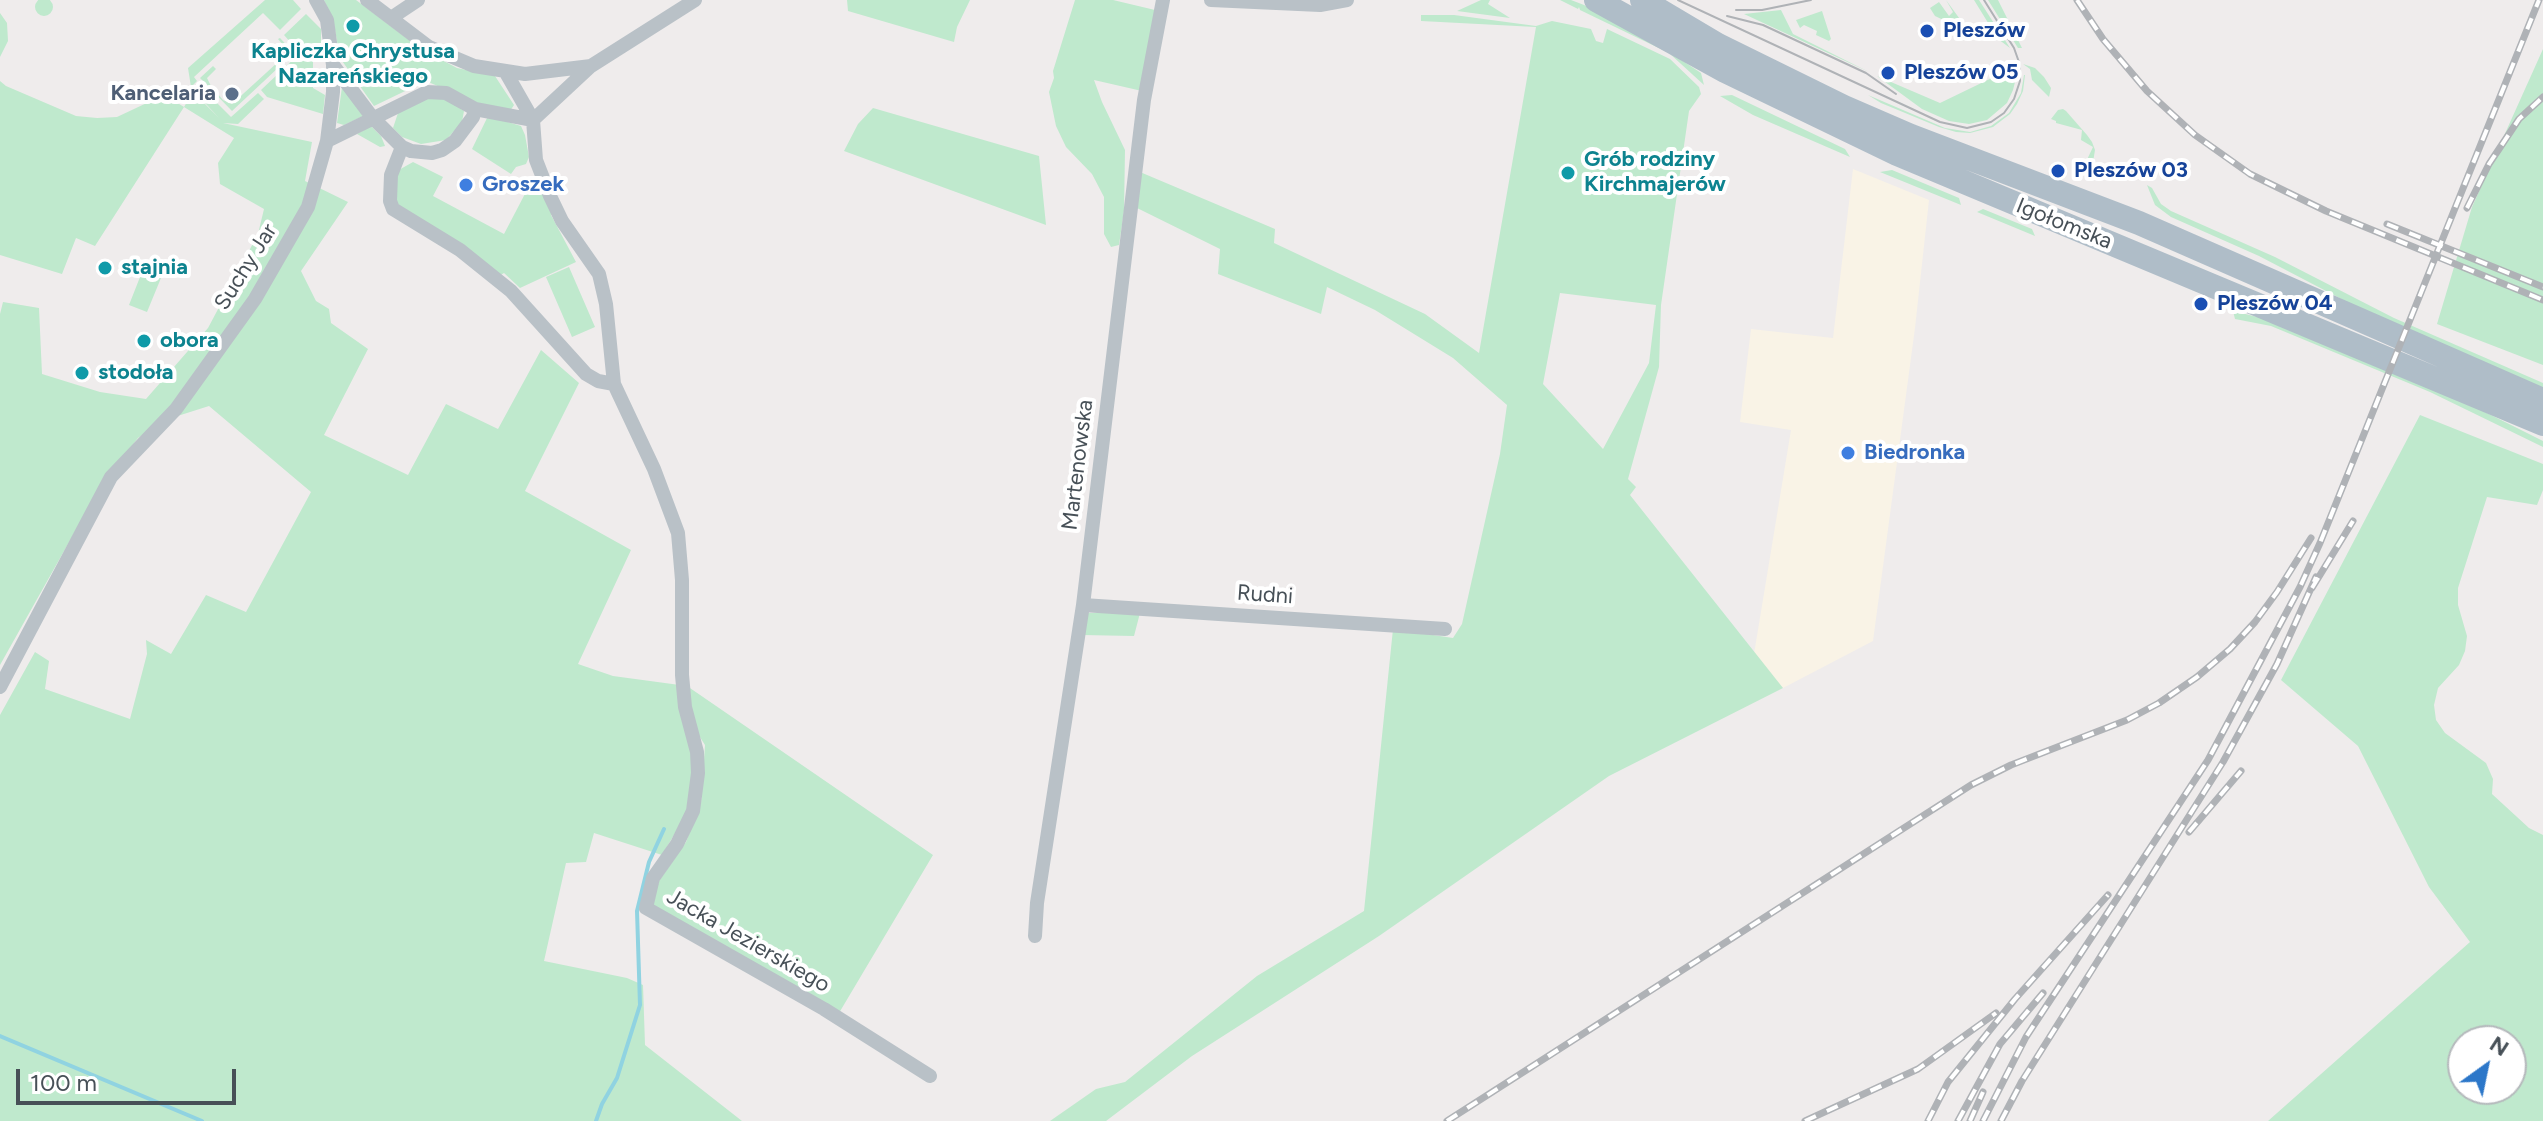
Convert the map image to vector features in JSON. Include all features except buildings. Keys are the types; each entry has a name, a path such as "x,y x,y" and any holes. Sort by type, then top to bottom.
{"main road":[{"name":"Igołomska","path":"1596,0 1711,64 1897,154 2543,424"},
{"name":"Igołomska","path":"1642,0 1718,45 1844,107 1911,136 2151,228 2543,400"}],"street":[{"name":"Suchy Jar","path":"0,687 111,477 176,409 255,299 308,207 327,141 333,65 327,20 316,0"},
{"path":"367,0 429,47 474,66 525,74 591,66"},
{"path":"391,18 418,0"},
{"path":"533,120 591,66 695,0"},
{"name":"Martenowska","path":"1035,936 1037,903 1083,605 1144,100 1163,0"},
{"path":"1211,0 1320,5 1347,0"},
{"path":"333,65 372,117 402,147 421,153 442,150 455,141 473,117 475,109"},
{"path":"402,147 391,175 390,201 393,209 460,250 511,291 576,366 598,381 614,384 606,304 599,274 562,221 550,196 536,160 533,120 505,71"},
{"path":"327,141 427,92 454,96 475,109 533,120"},
{"name":"Jacka Jezierskiego","path":"614,384 654,469 678,533 682,580 682,675 685,707 698,762 693,811 677,844 653,878 646,908 824,1009 930,1076"},
{"name":"Rudni","path":"1083,605 1445,629"}],"shaded area":[{"path":"1853,169 1929,200 1873,641 1783,688 1754,654 1791,430 1740,422 1751,329 1833,338"}],"green space":[{"path":"44,-2 53,7 44,16 35,7"},
{"path":"265,0 293,0 301,9 280,30 263,13 194,77 197,81 191,87 188,68"},
{"path":"324,0 356,0 421,49 457,68 495,76 514,105 510,111 484,106 426,81 374,106 340,58 333,19"},
{"path":"847,0 970,0 957,27 954,42 848,11"},
{"path":"1075,0 1113,0 1155,10 1142,91 1094,80 1125,150 1124,211 1119,245 1111,247 1104,234 1104,197 1092,174 1066,147 1056,126 1049,92"},
{"path":"1481,0 1490,0 1488,4 1510,18 1457,11"},
{"path":"1560,0 1584,5 1677,57 1701,73 1704,85 1669,53"},
{"path":"1946,0 1962,22 1956,26 1935,16 1930,8 1939,2 1949,16 1953,12"},
{"path":"1974,0 1979,0 2010,48 1998,39"},
{"path":"1988,0 1998,0 2022,48 2018,48"},
{"path":"1781,10 1793,34 1869,72 1744,14"},
{"path":"1822,11 1831,39 1829,41 1804,25 1800,28 1796,20"},
{"path":"0,13 7,23 8,41 0,57"},
{"path":"306,14 321,29 321,46 325,53 313,60 313,88 325,95 323,114 267,97 261,90 300,53 284,35"},
{"path":"1421,15 1454,15 1536,26 1552,21 1591,29 1596,41 1603,43 1607,29 1670,59 1699,87 1701,94 1689,111 1661,305 1659,367 1628,479 1636,487 1630,495 1783,688 1609,776 1379,936 1192,1056 1106,1121 1050,1121 1096,1089 1125,1082 1257,976 1364,911 1393,629 1453,638 1462,624 1500,454 1507,405 1453,358 1375,310 1327,287 1321,314 1218,274 1220,249 1137,208 1140,172 1275,229 1274,243 1425,314 1479,353 1536,27 1421,21","holes":["1560,293 1656,305 1649,363 1603,449 1543,384"]},
{"path":"280,38 294,53 232,111 200,78 213,66 216,69 207,78 211,86 223,100 232,104 289,52"},
{"path":"2543,49 2543,365 2437,324 2472,207"},
{"path":"2023,64 2035,68 2044,77 2051,88 2049,97 2032,80 2030,69"},
{"path":"2002,73 2017,74 2007,103 1987,120 1969,124 1949,121 1922,109 1877,76 1940,103"},
{"path":"2024,75 2023,91 2010,114 1993,127 1970,133 1939,127 1868,95 1945,128 1970,132 1991,126 2009,113 2021,93"},
{"path":"0,81 76,116 117,117 151,101 168,97 184,107 95,246 76,238 62,274 0,255"},
{"path":"198,84 231,117 258,93 264,99 238,124 223,123 312,142 305,181 348,202 301,271 316,301 329,309 331,323 368,349 324,435 408,475 446,404 498,429 541,350 579,383 525,491 631,550 578,664 613,676 687,686 933,855 839,1013 651,907 659,881 686,842 701,803 705,745 696,731 690,743 694,777 689,810 662,855 594,833 586,862 566,863 544,961 627,978 643,985 645,1045 742,1121 0,1121 0,715 35,652 49,661 45,689 130,719 147,654 146,640 171,654 206,595 246,612 311,492 209,406 165,420 138,438 100,487 0,665 0,314 3,302 39,308 42,374 100,392 146,399 208,328 258,234 264,209 220,184 218,163 234,138 184,107 193,92 219,118 193,90"},
{"path":"342,87 363,116 344,125 337,123"},
{"path":"1732,95 1845,149 1850,157 1753,115 1720,96"},
{"path":"444,98 464,111 462,122 446,140 421,144 402,137 393,128 398,113 421,99"},
{"path":"873,108 1039,156 1046,225 844,151 858,124"},
{"path":"2058,110 2066,111 2087,135 2092,142 2095,150 2093,162 2084,166 2093,147 2081,140 2082,130 2051,119"},
{"path":"488,116 521,126 525,135 529,157 526,164 516,167 511,174 472,149"},
{"path":"371,126 381,136 385,146 380,147 357,134"},
{"path":"413,162 443,177 433,196 504,234 527,190 533,186 541,189 576,262 520,288 504,273 499,276 400,209 393,194 397,171"},
{"path":"1892,170 1959,198 1961,205 1880,172"},
{"path":"2147,185 2161,204 2171,211 2275,257 2394,318 2543,383 2543,390 2351,304 2259,256 2171,217 2155,205"},
{"path":"1983,209 2032,229 2035,236 1977,212"},
{"path":"569,267 595,327 572,337 546,277"},
{"path":"142,272 161,278 147,312 129,305"},
{"path":"2233,311 2274,321 2465,402 2543,441 2543,447 2430,392 2271,326 2235,319"},
{"path":"2420,415 2543,464 2543,490 2537,505 2487,497 2458,588 2458,605 2467,636 2465,651 2459,665 2438,688 2434,705 2436,720 2445,733 2486,763 2493,779 2492,794 2529,828 2543,835 2543,1121 2268,1121 2470,942 2429,887 2358,746 2281,680"},
{"path":"1085,613 1140,613 1134,636 1082,635"}],"waterway":[{"path":"596,1121 617,1078 640,1005 637,911 649,862 664,829"},
{"path":"0,1036 202,1121"}],"tram line":[{"path":"1678,0 1940,122 1967,128 1991,122 2004,113 2014,99 2020,81 2020,65 2014,48 1984,0"},
{"path":"1736,10 1762,10 1811,0"},
{"path":"1727,16 1763,25 1866,73 1896,94"}],"railway":[{"path":"2077,0 2103,39 2147,91 2195,135 2250,174 2326,211 2543,300"},
{"path":"1983,1121 2026,1037 2208,760 2300,587 2539,0"},
{"path":"2467,208 2489,164 2519,119 2543,97"},
{"path":"2387,224 2543,287"},
{"path":"2312,588 2353,521"},
{"path":"1447,1121 1971,785 2011,765 2127,720 2159,703 2197,677 2255,622 2311,538"},
{"path":"2001,1121 2022,1081 2223,762 2277,664 2316,577"},
{"path":"2189,832 2241,771"},
{"path":"1928,1121 1948,1082 2015,999 2108,895"},
{"path":"1958,1121 2000,1044 2043,993"},
{"path":"1805,1121 1918,1069 1996,1013"},
{"path":"1970,1121 1983,1092"}],"place":[{"name":"Kapliczka Chrystusa Nazareńskiego","path":"353,26"},
{"name":"Pleszów","path":"1927,31"},
{"name":"Pleszów 05","path":"1888,73"},
{"name":"Kancelaria","path":"232,94"},
{"name":"Pleszów 03","path":"2058,171"},
{"name":"Grób rodziny Kirchmajerów","path":"1568,173"},
{"name":"Groszek","path":"466,185"},
{"name":"stajnia","path":"105,268"},
{"name":"Pleszów 04","path":"2201,304"},
{"name":"obora","path":"144,341"},
{"name":"stodoła","path":"82,373"},
{"name":"Biedronka","path":"1848,453"}]}
